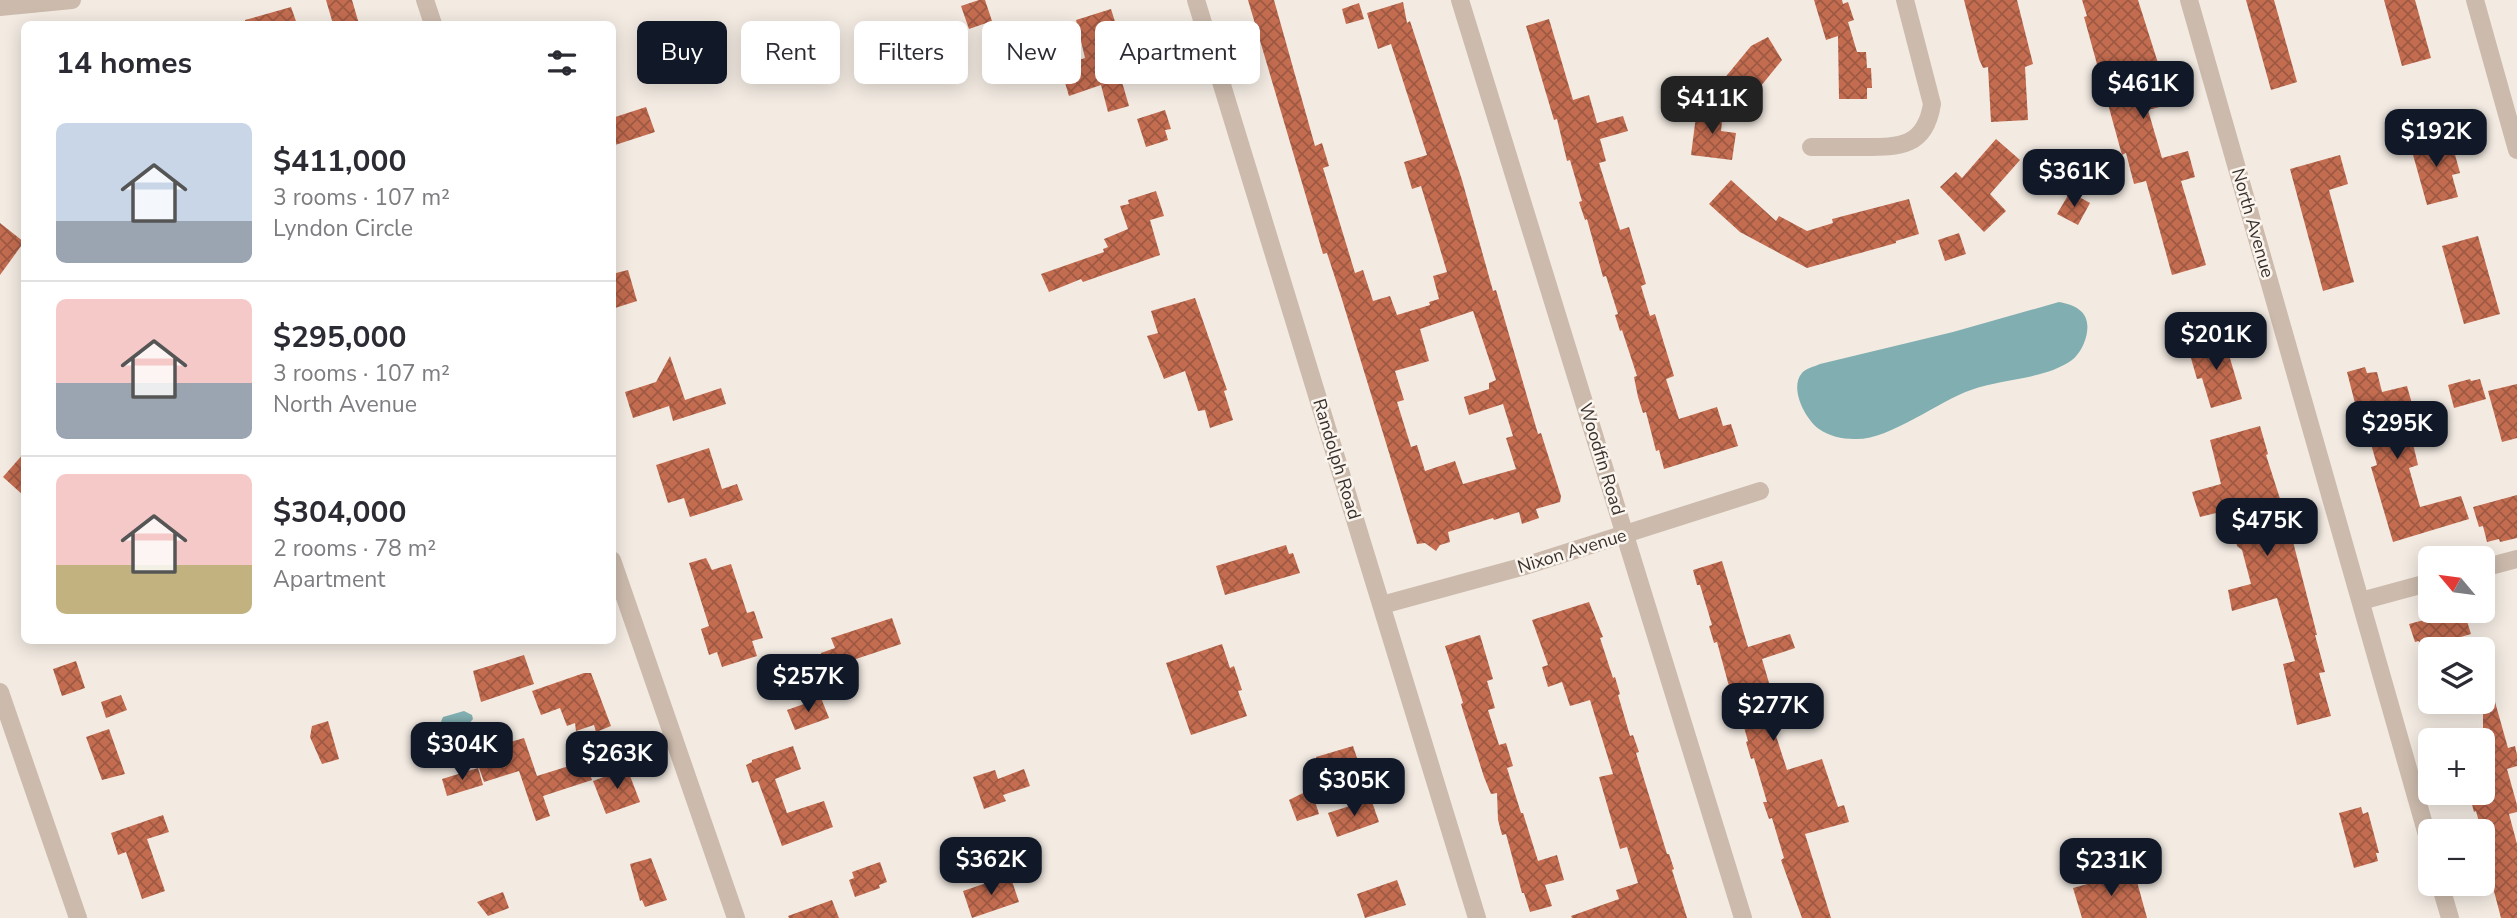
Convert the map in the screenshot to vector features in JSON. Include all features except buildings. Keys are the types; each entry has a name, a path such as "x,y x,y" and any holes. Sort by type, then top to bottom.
{"street":[{"path":"0,7 72,0"},
{"path":"425,0 432,21"},
{"name":"Randolph Road","path":"1196,0 1477,918"},
{"name":"Woodfin Road","path":"1460,0 1743,918"},
{"path":"1811,146 1895,147 1909,143 1923,131 1931,104 1905,0"},
{"name":"North Avenue","path":"2189,0 2423,819"},
{"path":"2475,0 2517,150"},
{"name":"Nixon Avenue","path":"1382,605 1525,566 1760,491"},
{"path":"2496,565 2517,559"},
{"path":"616,572 736,918"},
{"path":"2361,601 2418,586"},
{"path":"0,692 78,918"},
{"path":"2444,896 2450,918"}],"water":[{"path":"2059,302 2080,311 2087,325 2082,347 2072,360 2061,367 1971,390 1898,427 1868,438 1845,438 1823,431 1809,418 1800,403 1798,379 1804,371 1820,364 1953,332"},
{"path":"464,711 472,715 473,719 467,726 448,733 442,729 440,724 443,717"}]}
